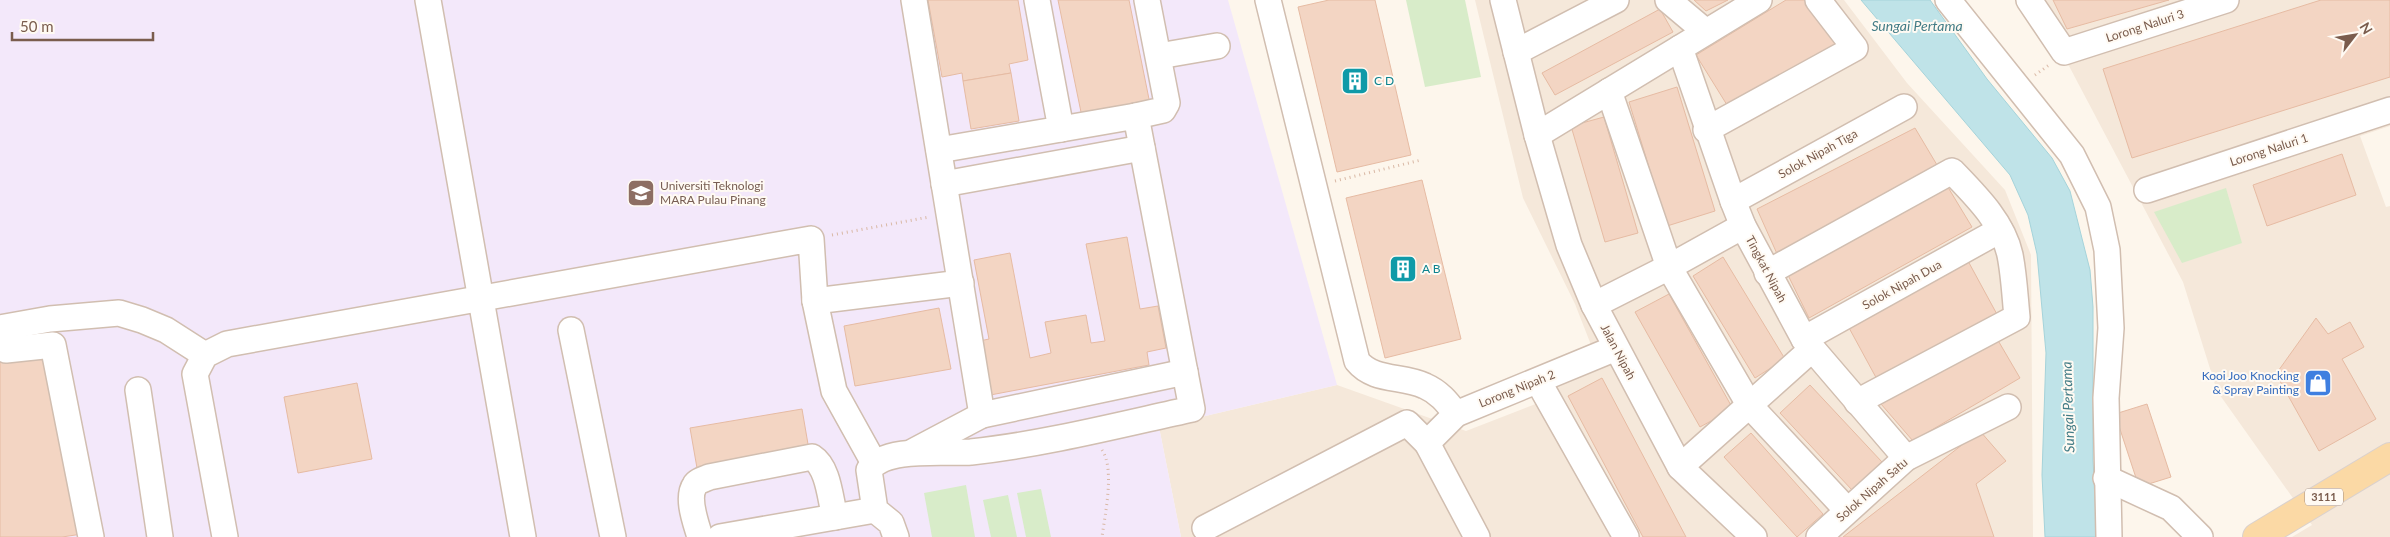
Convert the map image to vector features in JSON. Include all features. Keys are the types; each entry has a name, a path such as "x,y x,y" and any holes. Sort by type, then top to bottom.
{"main road":[{"name":"3111","path":"2257,537 2390,457"}],"street":[{"path":"428,0 523,537"},
{"path":"914,0 982,415"},
{"path":"1037,0 1061,129"},
{"path":"939,150 1136,116 1166,107 1159,56 1147,0"},
{"path":"1268,0 1312,187 1357,361 1365,370 1376,374 1424,385 1442,396 1456,414"},
{"name":"Jalan Nipah","path":"1503,0 1537,135 1569,245 1594,304 1680,467 1754,537"},
{"path":"1516,52 1616,0"},
{"path":"1668,0 1706,32"},
{"path":"1537,135 1759,0"},
{"path":"1706,130 1854,48 1818,0"},
{"path":"1948,0 2072,155 2098,207 2107,250 2110,328 2106,398 2106,478 2109,537"},
{"path":"2029,0 2064,52"},
{"name":"Lorong Naluri 3","path":"2064,52 2226,0"},
{"path":"1159,56 1217,46"},
{"name":"Tingkat Nipah","path":"1680,48 1706,130 1733,201 1743,226 1768,273 1808,344 1906,458"},
{"path":"1609,91 1669,267 1750,406 1847,510"},
{"name":"Solok Nipah Tiga","path":"1733,201 1904,107"},
{"name":"Lorong Naluri 1","path":"2147,190 2390,110"},
{"path":"896,537 891,523 875,510 869,470 874,463 881,459 908,454 971,452 1090,432 1192,409 1136,116"},
{"path":"944,184 1142,148"},
{"path":"1768,273 1952,171 1981,201 2000,230 2010,254 2017,317 1857,402"},
{"path":"1594,304 1669,267 1743,226"},
{"name":"Solok Nipah Dua","path":"1680,467 1750,406 1808,344 2000,230"},
{"path":"225,537 195,374 205,355 227,344 482,300 811,239 815,301 834,390 874,463"},
{"path":"815,301 961,283"},
{"path":"3,339 50,319 119,313 166,330 205,355"},
{"path":"572,330 613,537"},
{"path":"3,339 53,346 91,537"},
{"name":"Lorong Nipah 2","path":"1427,443 1456,414 1616,348"},
{"path":"908,454 982,415 1185,372"},
{"path":"1538,381 1626,537"},
{"path":"138,390 160,537"},
{"name":"Solok Nipah Satu","path":"1819,537 1906,458 2008,406"},
{"path":"1205,528 1407,423 1427,443 1477,537"},
{"path":"700,537 691,498 694,485 699,481 709,477 812,457 818,461 824,472 835,517"},
{"path":"2106,478 2171,508 2200,537"},
{"path":"720,537 875,510"}],"path":[{"path":"2017,88 2064,52"},
{"path":"1312,187 1421,160"},
{"path":"811,239 949,214"},
{"path":"1090,432 1107,458 1107,496 1102,537"}],"shaded area":[{"name":"Universiti Teknologi MARA Pulau Pinang","path":"0,0 1228,0 1337,385 1159,427 1181,537 0,537"},
{"path":"1475,0 1844,0 1907,83 2005,190 2031,255 2033,537 1624,537 1532,373 1593,350 1575,304 1523,198"},
{"path":"2017,0 2390,0 2390,126 2360,136 2386,207 2390,206 2390,537 2292,537 2312,525 2217,391 2183,282 2069,66"},
{"path":"1337,385 1466,431 1538,403 1614,537 1181,537 1159,427"}],"green space":[{"path":"1406,0 1465,0 1481,77 1425,87"},
{"path":"2226,188 2242,243 2182,263 2154,212"},
{"path":"966,485 975,537 932,537 924,493"},
{"path":"1041,489 1051,537 1026,537 1017,493"},
{"path":"1008,495 1017,537 991,537 983,500"}],"water":[{"name":"Sungai Pertama","path":"1861,0 1930,0 1987,79 2052,158 2070,191 2090,270 2093,307 2093,460 2097,537 2045,537 2042,475 2046,353 2037,254 2028,215 2010,175"}],"building":[{"path":"928,0 1018,0 1028,60 1009,64 1011,73 963,81 962,73 942,77"},
{"path":"1058,0 1129,0 1150,104 1082,117"},
{"name":"C D","path":"1329,0 1375,0 1411,155 1337,172 1298,7"},
{"path":"1694,0 1728,0 1706,11"},
{"path":"1786,0 1809,0 1842,52 1732,113 1696,55"},
{"path":"2053,0 2169,0 2067,29"},
{"path":"2321,0 2390,0 2390,77 2132,158 2103,69"},
{"path":"1660,9 1673,32 1555,95 1542,73"},
{"path":"1011,73 1019,121 971,129 963,81"},
{"path":"1677,87 1715,211 1667,226 1629,102"},
{"path":"1604,117 1638,233 1605,242 1571,126"},
{"path":"1915,128 1940,170 1778,256 1757,209"},
{"path":"2342,154 2356,195 2267,226 2253,185"},
{"name":"A B","path":"1422,180 1461,339 1385,358 1346,198"},
{"path":"1946,184 1972,227 1809,318 1786,271"},
{"path":"1127,237 1140,309 1158,306 1166,348 1147,352 1149,365 985,396 975,342 989,339 974,260 1010,253 1030,358 1051,353 1045,322 1086,315 1091,343 1105,341 1086,244"},
{"path":"1723,257 1785,359 1755,378 1693,276"},
{"path":"1968,261 1999,318 1879,383 1848,326"},
{"path":"1669,294 1733,409 1700,427 1635,312"},
{"path":"939,308 951,369 855,386 844,326"},
{"name":"Kooi Joo Knocking & Spray Painting","path":"2316,318 2328,334 2350,322 2364,347 2342,359 2376,419 2319,451 2276,374"},
{"path":"1996,337 2020,378 1913,441 1881,404"},
{"path":"0,356 43,356 82,534 62,537 0,537"},
{"path":"1602,378 1686,537 1643,537 1568,396"},
{"path":"357,383 372,459 298,473 284,397"},
{"path":"1810,385 1882,462 1852,490 1780,413"},
{"path":"2147,404 2171,477 2139,487 2115,414"},
{"path":"802,409 809,450 697,468 690,428"},
{"path":"1980,431 2006,461 1976,484 1994,537 1843,537"},
{"path":"1751,433 1823,514 1797,537 1724,457"}],"place":[{"name":"C D","path":"1355,81"},
{"name":"Universiti Teknologi MARA Pulau Pinang","path":"641,193"},
{"name":"A B","path":"1403,269"},
{"name":"Kooi Joo Knocking & Spray Painting","path":"2318,383"}]}
